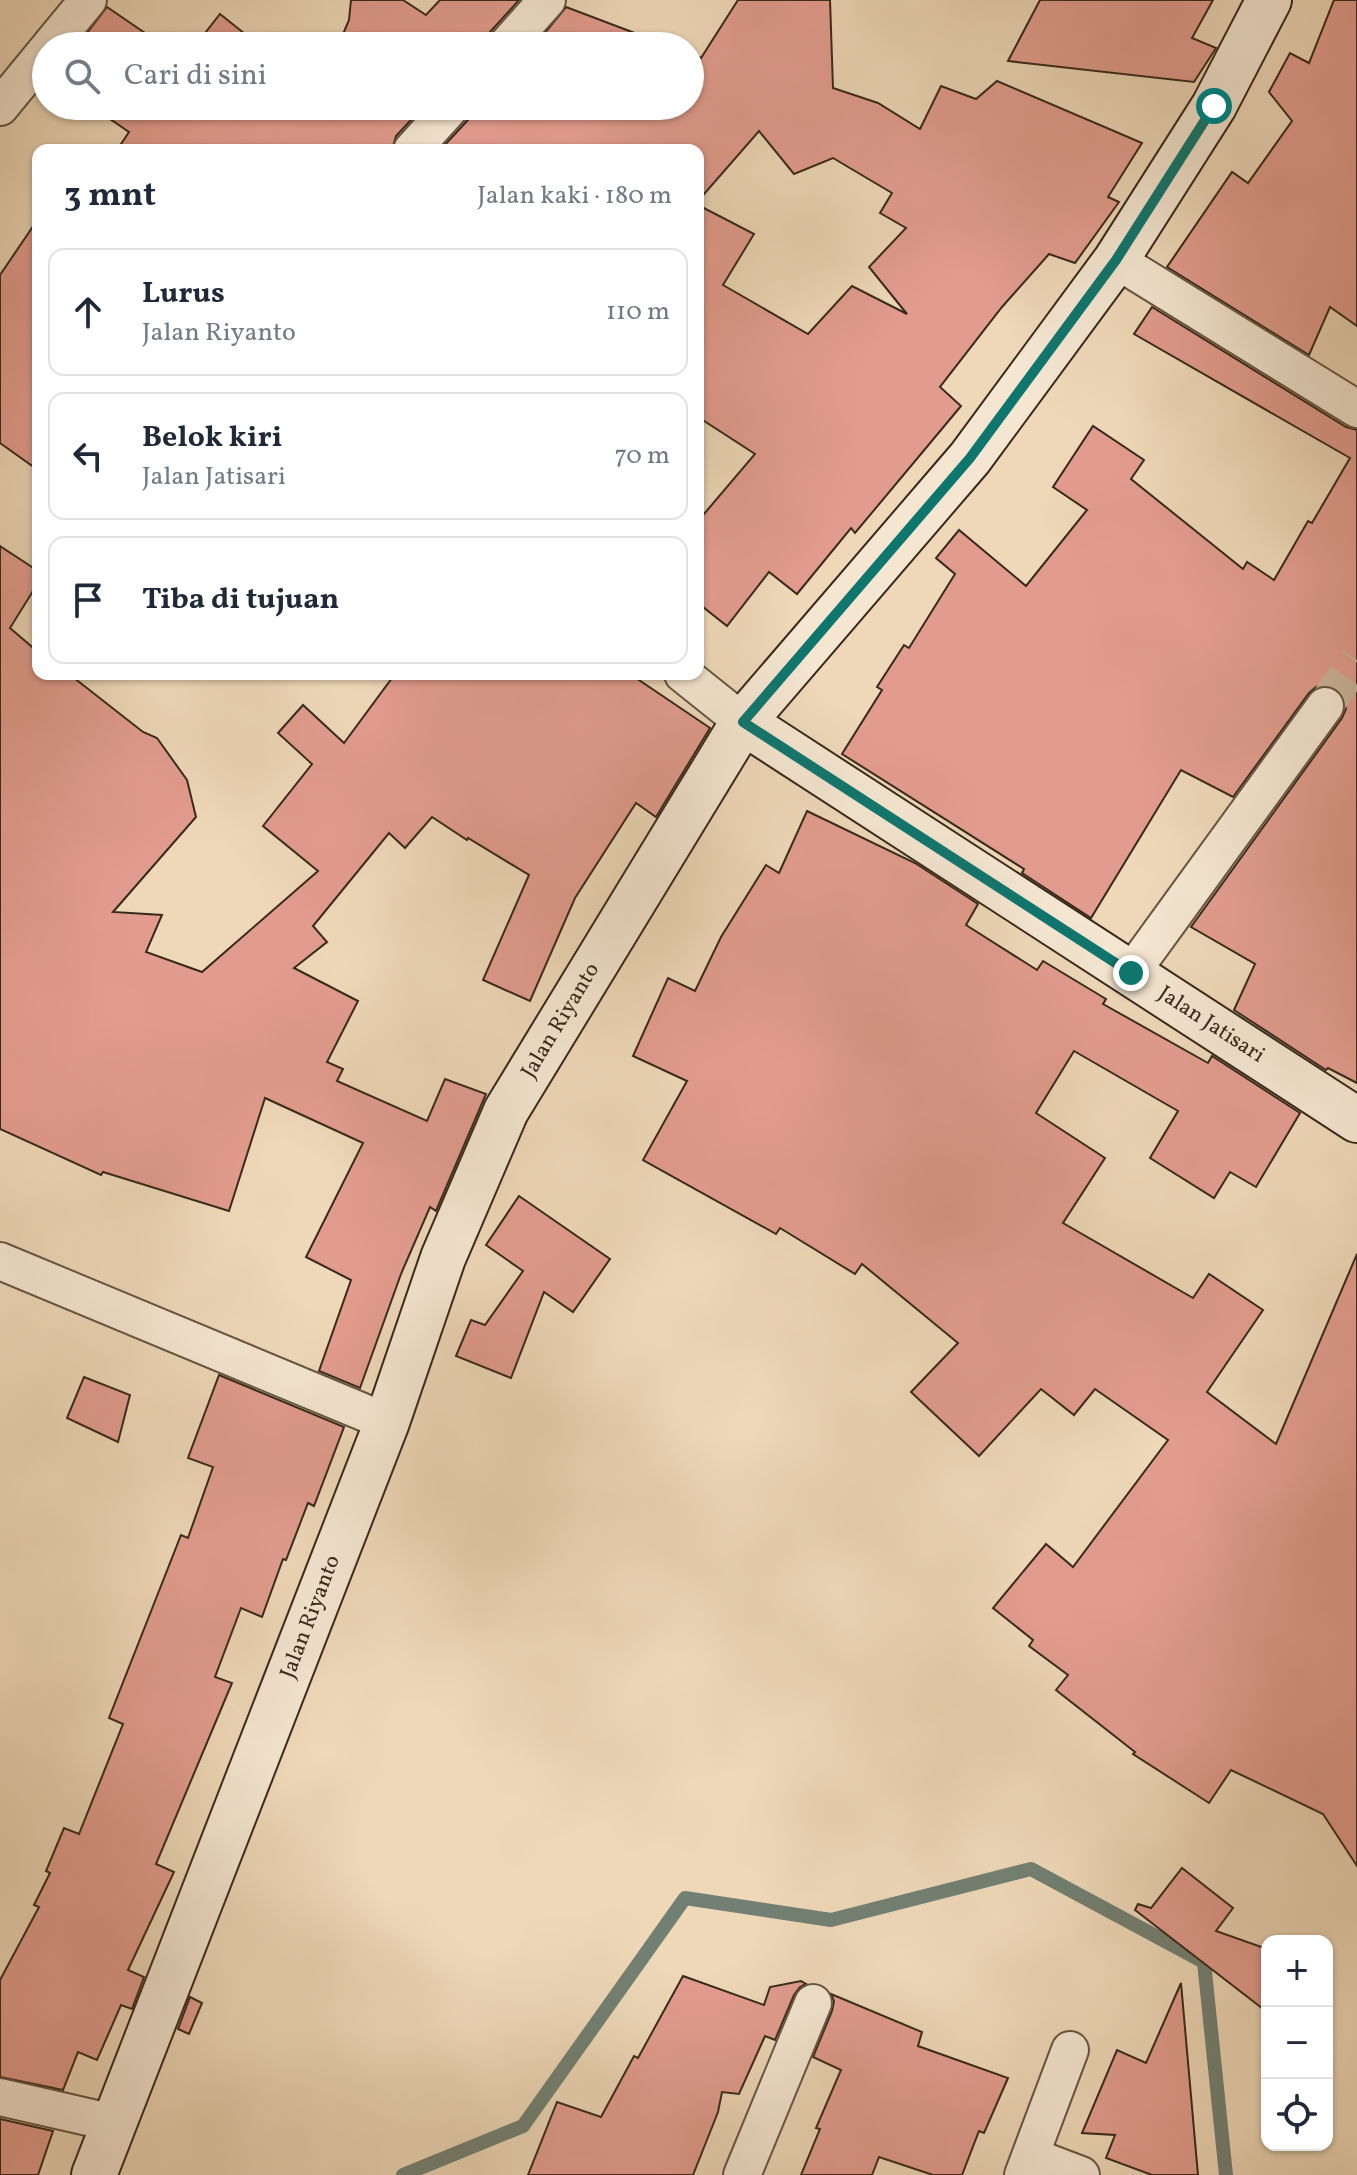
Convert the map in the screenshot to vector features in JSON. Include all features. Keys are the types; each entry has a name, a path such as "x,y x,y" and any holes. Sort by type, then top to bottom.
{"street":[{"path":"62,32 88,0"},
{"path":"518,32 547,0"},
{"name":"Jalan Riyanto","path":"94,2175 387,1422 443,1258 506,1111 743,722 970,458 1116,260 1214,106 1269,0"},
{"path":"0,107 32,68"},
{"path":"417,144 439,120"},
{"path":"1116,260 1357,409"},
{"path":"690,680 743,722"},
{"path":"1131,973 1325,706"},
{"name":"Jalan Jatisari","path":"743,722 1357,1120"},
{"path":"0,1261 387,1422"},
{"path":"742,2175 813,2003"},
{"path":"1070,2050 1027,2165 1081,2175"},
{"path":"0,2097 114,2123"}],"building":[{"path":"351,0 403,0 426,15 440,0 519,0 490,32 344,32"},
{"path":"738,0 830,0 833,88 878,103 920,129 941,86 976,99 997,81 1142,143 1108,197 1119,202 1075,263 1049,254 1002,307 940,387 961,406 855,533 851,528 797,594 769,572 727,626 704,608 704,514 755,454 704,421 704,208 754,234 723,285 808,334 852,286 907,314 869,267 906,228 880,213 892,193 833,158 794,174 759,131 704,194 704,144 446,144 468,120 704,120 704,53"},
{"path":"1040,0 1213,0 1192,38 1216,48 1194,82 1008,61"},
{"path":"1334,0 1357,0 1357,326 1330,307 1309,355 1167,267 1232,172 1248,183 1292,121 1269,92 1290,53 1309,63"},
{"path":"107,7 144,32 88,32"},
{"path":"566,7 632,32 545,32"},
{"path":"220,14 242,32 206,32"},
{"path":"111,120 411,120 396,136 394,144 121,144 129,132"},
{"path":"32,228 32,466 0,443 0,275"},
{"path":"1152,307 1346,427 1357,430 1357,1083 1328,1068 1326,1070 1234,1010 1255,964 1191,927 1342,718 1346,709 1344,698 1337,689 1326,685 1316,687 1309,693 1233,797 1181,770 1091,918 1022,873 1024,869 842,754 882,690 877,687 904,645 909,648 955,574 936,558 959,530 1026,586 1087,510 1053,487 1093,426 1144,460 1131,479 1243,569 1247,562 1274,580 1350,458 1134,334"},
{"path":"0,546 32,567 32,593 10,628 32,647 32,680 77,680 143,732 157,738 187,780 196,817 113,912 162,915 146,952 202,972 318,871 263,826 312,764 278,733 303,705 344,743 391,680 639,680 710,728 656,817 636,803 575,898 530,1001 483,980 529,875 432,817 405,848 389,833 313,926 327,942 294,968 358,1001 327,1062 343,1069 337,1081 427,1121 445,1079 486,1094 436,1211 430,1207 401,1274 360,1388 319,1371 351,1280 306,1257 363,1143 265,1098 229,1211 103,1172 101,1175 0,1129"},
{"path":"807,811 915,863 978,904 966,925 1037,970 1043,961 1106,999 1103,1004 1208,1063 1212,1056 1300,1113 1256,1187 1230,1172 1214,1198 1150,1158 1178,1111 1074,1051 1036,1113 1105,1158 1063,1223 1193,1298 1209,1274 1263,1310 1207,1392 1276,1444 1357,1254 1357,1866 1323,1814 1231,1770 1209,1803 1133,1754 1135,1752 1056,1690 1068,1675 1029,1646 1033,1640 993,1608 1046,1544 1073,1567 1168,1440 1095,1389 1074,1415 1041,1389 979,1456 911,1392 958,1343 862,1264 855,1274 780,1228 776,1234 643,1160 687,1081 633,1056 668,978 695,991 721,937 766,865 779,873"},
{"path":"519,1196 610,1259 573,1312 544,1292 511,1378 456,1356 471,1320 485,1325 523,1271 486,1245"},
{"path":"219,1375 344,1427 314,1506 308,1503 262,1617 241,1608 215,1677 232,1683 156,1864 174,1872 128,1970 144,1977 132,2009 121,2005 97,2060 78,2052 63,2090 0,2077 0,1980 39,1907 34,1905 50,1873 46,1871 64,1828 79,1834 123,1724 109,1718 181,1535 188,1538 213,1467 188,1458"},
{"path":"84,1377 130,1395 118,1442 67,1418"},
{"path":"1182,1868 1233,1908 1216,1931 1261,1947 1261,2007 1135,1910 1138,1904 1151,1908"},
{"path":"683,1976 764,2005 770,1987 801,1981 806,1984 794,1995 775,2040 765,2036 739,2094 722,2092 718,2112 693,2175 528,2175 557,2102 601,2117"},
{"path":"1181,1983 1198,2175 1152,2175 1106,2158 1115,2135 1082,2133 1117,2050 1146,2063"},
{"path":"831,1994 922,2032 918,2046 1008,2078 984,2133 979,2131 962,2175 933,2175 879,2157 872,2175 801,2175 820,2129 816,2128 841,2070 813,2057 832,2011 834,2001"},
{"path":"190,1997 202,2003 189,2034 178,2029"},
{"path":"0,2119 53,2131 38,2175 0,2175"}],"waterway":[{"path":"403,2175 523,2126 685,1898 831,1920 1031,1869 1204,1962 1226,2175"}],"tunnel":[{"path":"1325,706 1357,660"}],"route":[{"path":"1131,973 743,722 970,458 1116,260 1214,106"}]}
